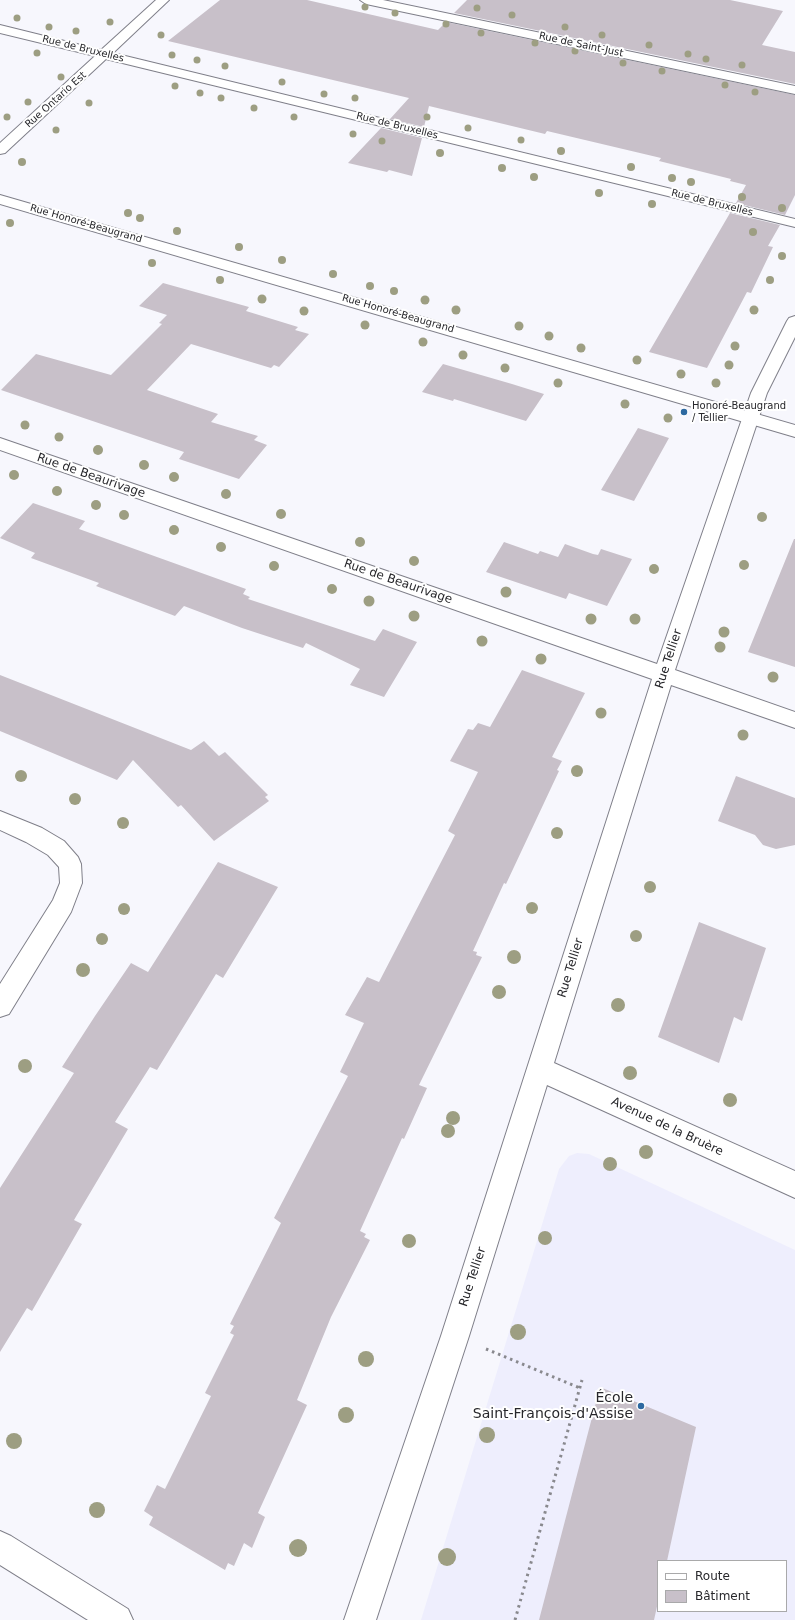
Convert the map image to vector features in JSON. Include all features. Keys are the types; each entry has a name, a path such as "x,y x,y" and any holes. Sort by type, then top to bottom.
{"street":[{"name":"Rue Ontario Est","path":"0,150 106,55 163,0"},
{"name":"Rue de Saint-Just","path":"366,0 795,90"},
{"name":"Rue de Bruxelles","path":"0,29 795,223"},
{"name":"Rue Honoré-Beaugrand","path":"0,199 795,431"},
{"name":"Rue Tellier","path":"360,1620 455,1336 664,674 759,393 795,321"},
{"name":"Rue de Beaurivage","path":"0,444 795,720"},
{"path":"0,820 34,835 56,848 70,864 71,883 63,905 0,1006"},
{"name":"Avenue de la Bruère","path":"540,1069 795,1185"},
{"path":"0,1547 118,1620"}],"path":[{"path":"455,1336 580,1388"},
{"path":"516,1620 582,1380"}],"shaded area":[{"name":"École Saint-François-d'Assise","path":"577,1153 589,1154 795,1250 795,1620 421,1620 559,1169 569,1156"}],"building":[{"path":"220,0 307,0 438,30 446,22 795,95 795,195 785,215 736,203 746,185 730,181 731,179 659,161 661,158 547,131 545,134 429,106 424,127 390,119 409,98 168,41"},
{"path":"467,0 730,0 783,11 762,45 795,52 795,84 454,13"},
{"path":"381,128 422,138 412,176 389,170 387,172 348,163"},
{"path":"730,213 780,225 768,246 773,247 751,293 747,292 707,368 649,352"},
{"path":"163,283 249,307 246,311 298,327 295,330 309,334 279,367 274,365 271,368 191,344 147,390 218,414 211,422 258,436 254,440 267,445 239,479 179,459 184,452 1,390 36,354 111,375 162,324 159,323 167,315 139,306"},
{"path":"443,364 544,394 526,421 454,399 453,401 422,392"},
{"path":"638,428 669,438 634,501 601,490"},
{"path":"33,503 85,521 79,529 246,589 243,594 250,597 248,599 375,641 383,629 417,642 384,697 350,685 360,669 306,643 303,648 242,628 184,606 175,616 96,586 99,583 31,558 35,553 0,538"},
{"path":"795,539 795,667 748,652"},
{"path":"504,542 538,554 540,551 558,557 565,544 593,554 598,555 601,549 632,559 607,606 569,593 566,599 486,572"},
{"path":"522,670 585,693 552,757 562,761 557,770 559,771 506,884 504,883 473,951 477,952 476,955 482,957 419,1085 427,1088 404,1139 402,1138 360,1231 366,1234 364,1237 370,1240 331,1317 297,1400 307,1405 258,1513 265,1517 252,1548 244,1543 234,1566 228,1563 225,1570 149,1525 153,1517 144,1511 157,1485 165,1489 211,1396 205,1393 234,1335 230,1333 234,1326 230,1324 281,1223 274,1218 348,1076 340,1072 364,1023 345,1015 367,977 379,982 455,835 448,831 478,772 450,761 468,729 473,730 478,723 490,727"},
{"path":"0,675 191,750 204,741 219,756 225,752 268,795 265,797 269,801 214,841 181,805 178,807 133,760 117,780 0,731"},
{"path":"736,776 795,798 795,845 776,849 763,845 755,835 718,821"},
{"path":"218,862 278,887 223,978 216,974 157,1070 150,1067 115,1122 128,1129 74,1220 82,1224 32,1311 27,1308 0,1352 0,1188 74,1073 62,1067 95,1016 131,963 148,972"},
{"path":"699,922 766,948 742,1021 734,1017 719,1063 658,1037"},
{"path":"600,1387 696,1427 667,1560 657,1560 657,1606 654,1620 539,1620"}],"place":[{"name":"Honoré-Beaugrand / Tellier","path":"684,412"},
{"name":"École Saint-François-d'Assise","path":"641,1406"}]}
